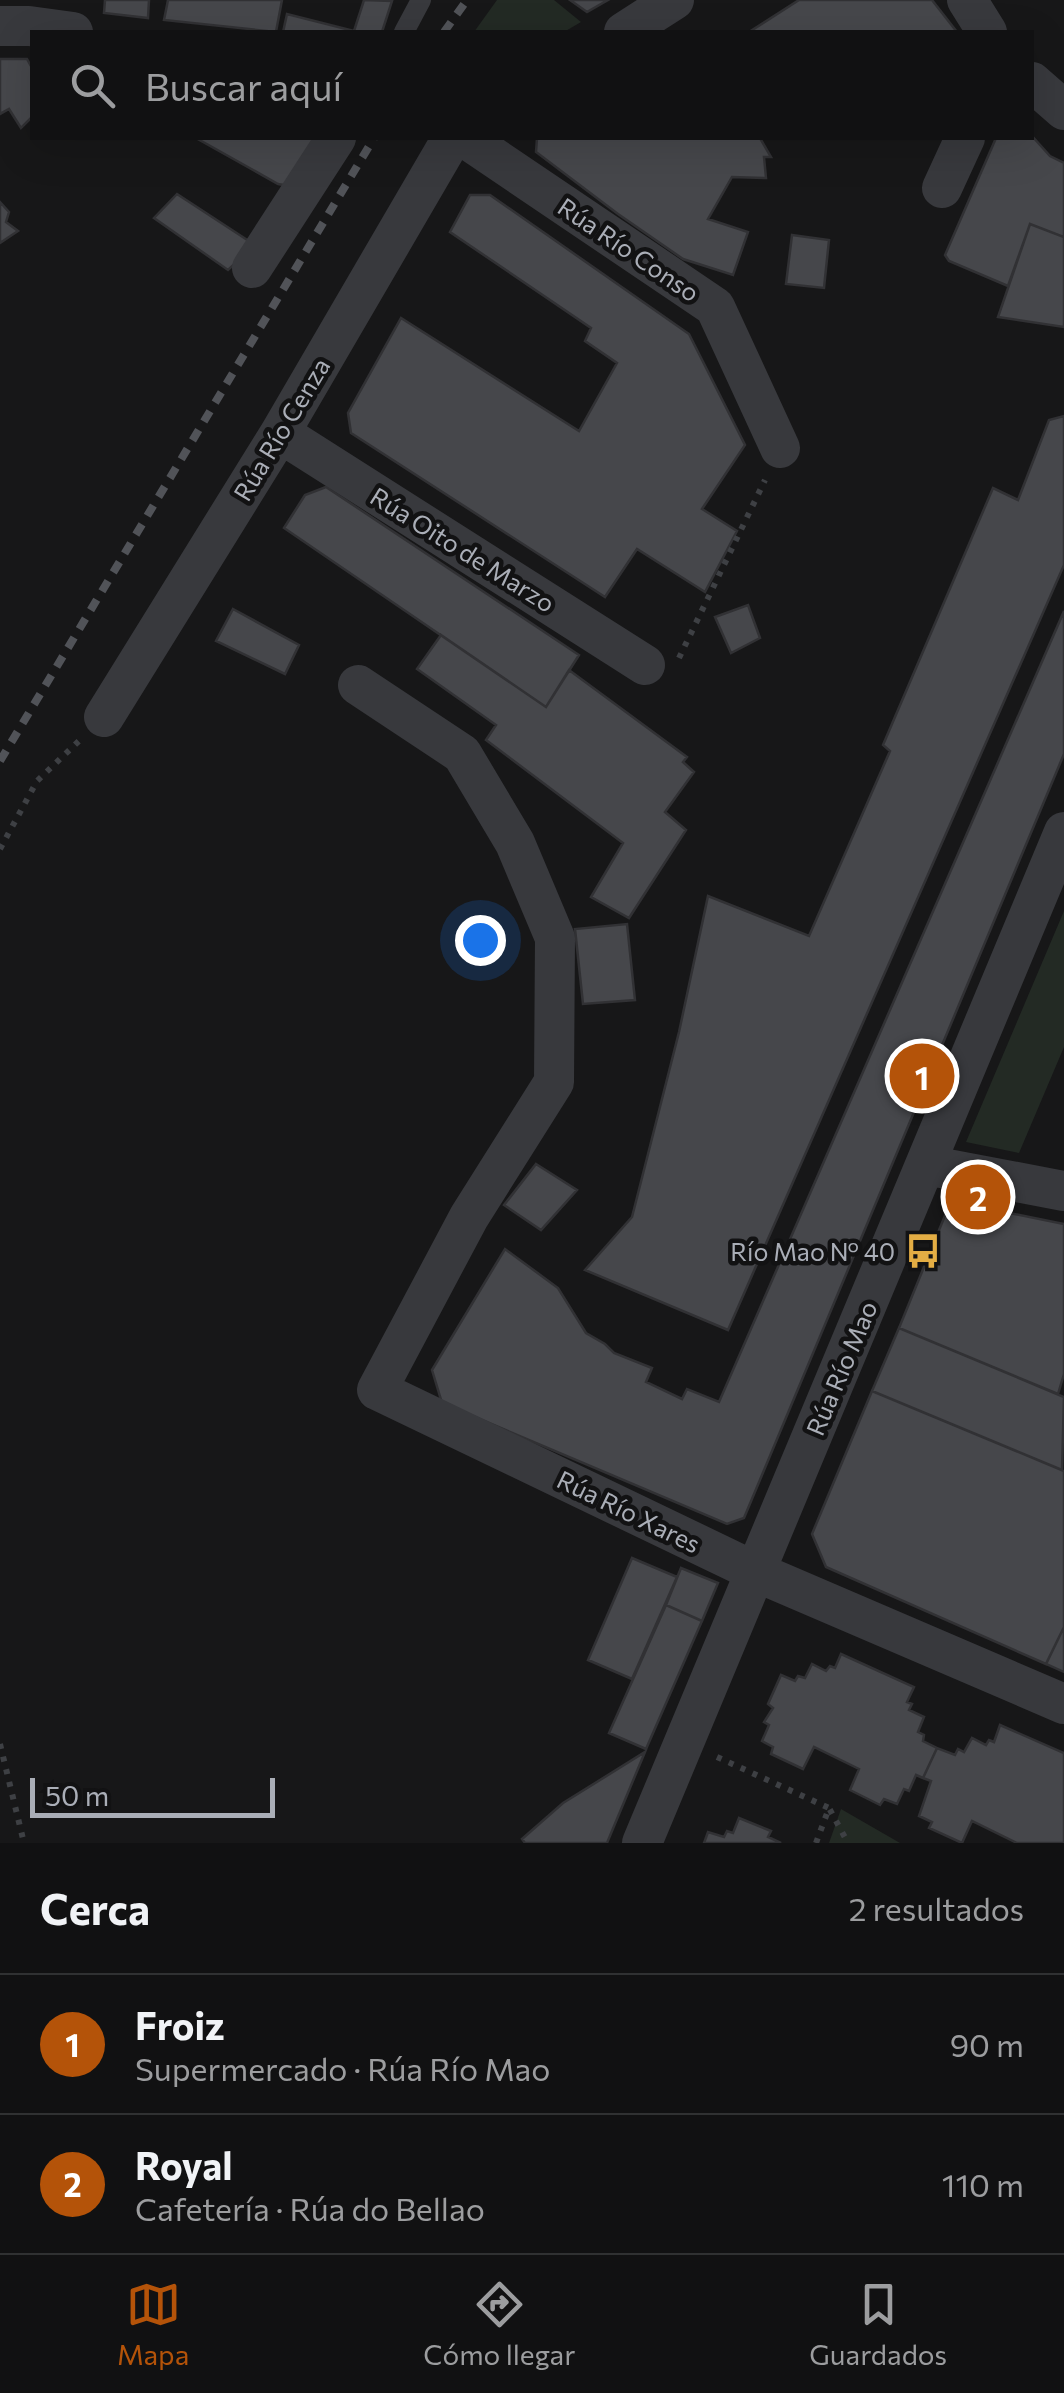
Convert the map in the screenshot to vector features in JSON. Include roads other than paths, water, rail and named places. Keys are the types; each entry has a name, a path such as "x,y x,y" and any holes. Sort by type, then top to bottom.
{"street":[{"path":"627,30 674,0"},
{"path":"967,0 986,30"},
{"path":"0,26 58,30"},
{"path":"1034,84 1064,110"},
{"path":"252,268 335,140"},
{"name":"Rúa Río Cenza","path":"104,716 280,433 451,140"},
{"name":"Rúa Río Conso","path":"468,140 714,307 780,448"},
{"path":"942,188 964,140"},
{"name":"Rúa Oito de Marzo","path":"280,433 658,669"},
{"name":"Rúa Río Xares","path":"358,685 462,754 515,843 555,938 554,1082 470,1217 377,1390 756,1572 1064,1704"},
{"name":"Rúa Río Mao","path":"642,1843 1064,832"},
{"path":"926,1165 1064,1191"}],"lane":[{"path":"405,30 421,0"}],"railway":[{"path":"445,30 467,0"},
{"path":"0,761 373,140"}],"place":[{"name":"Froiz","path":"922,1076"},
{"name":"Royal","path":"978,1197"},
{"name":"Río Mao Nº 40","path":"923,1251"}]}
